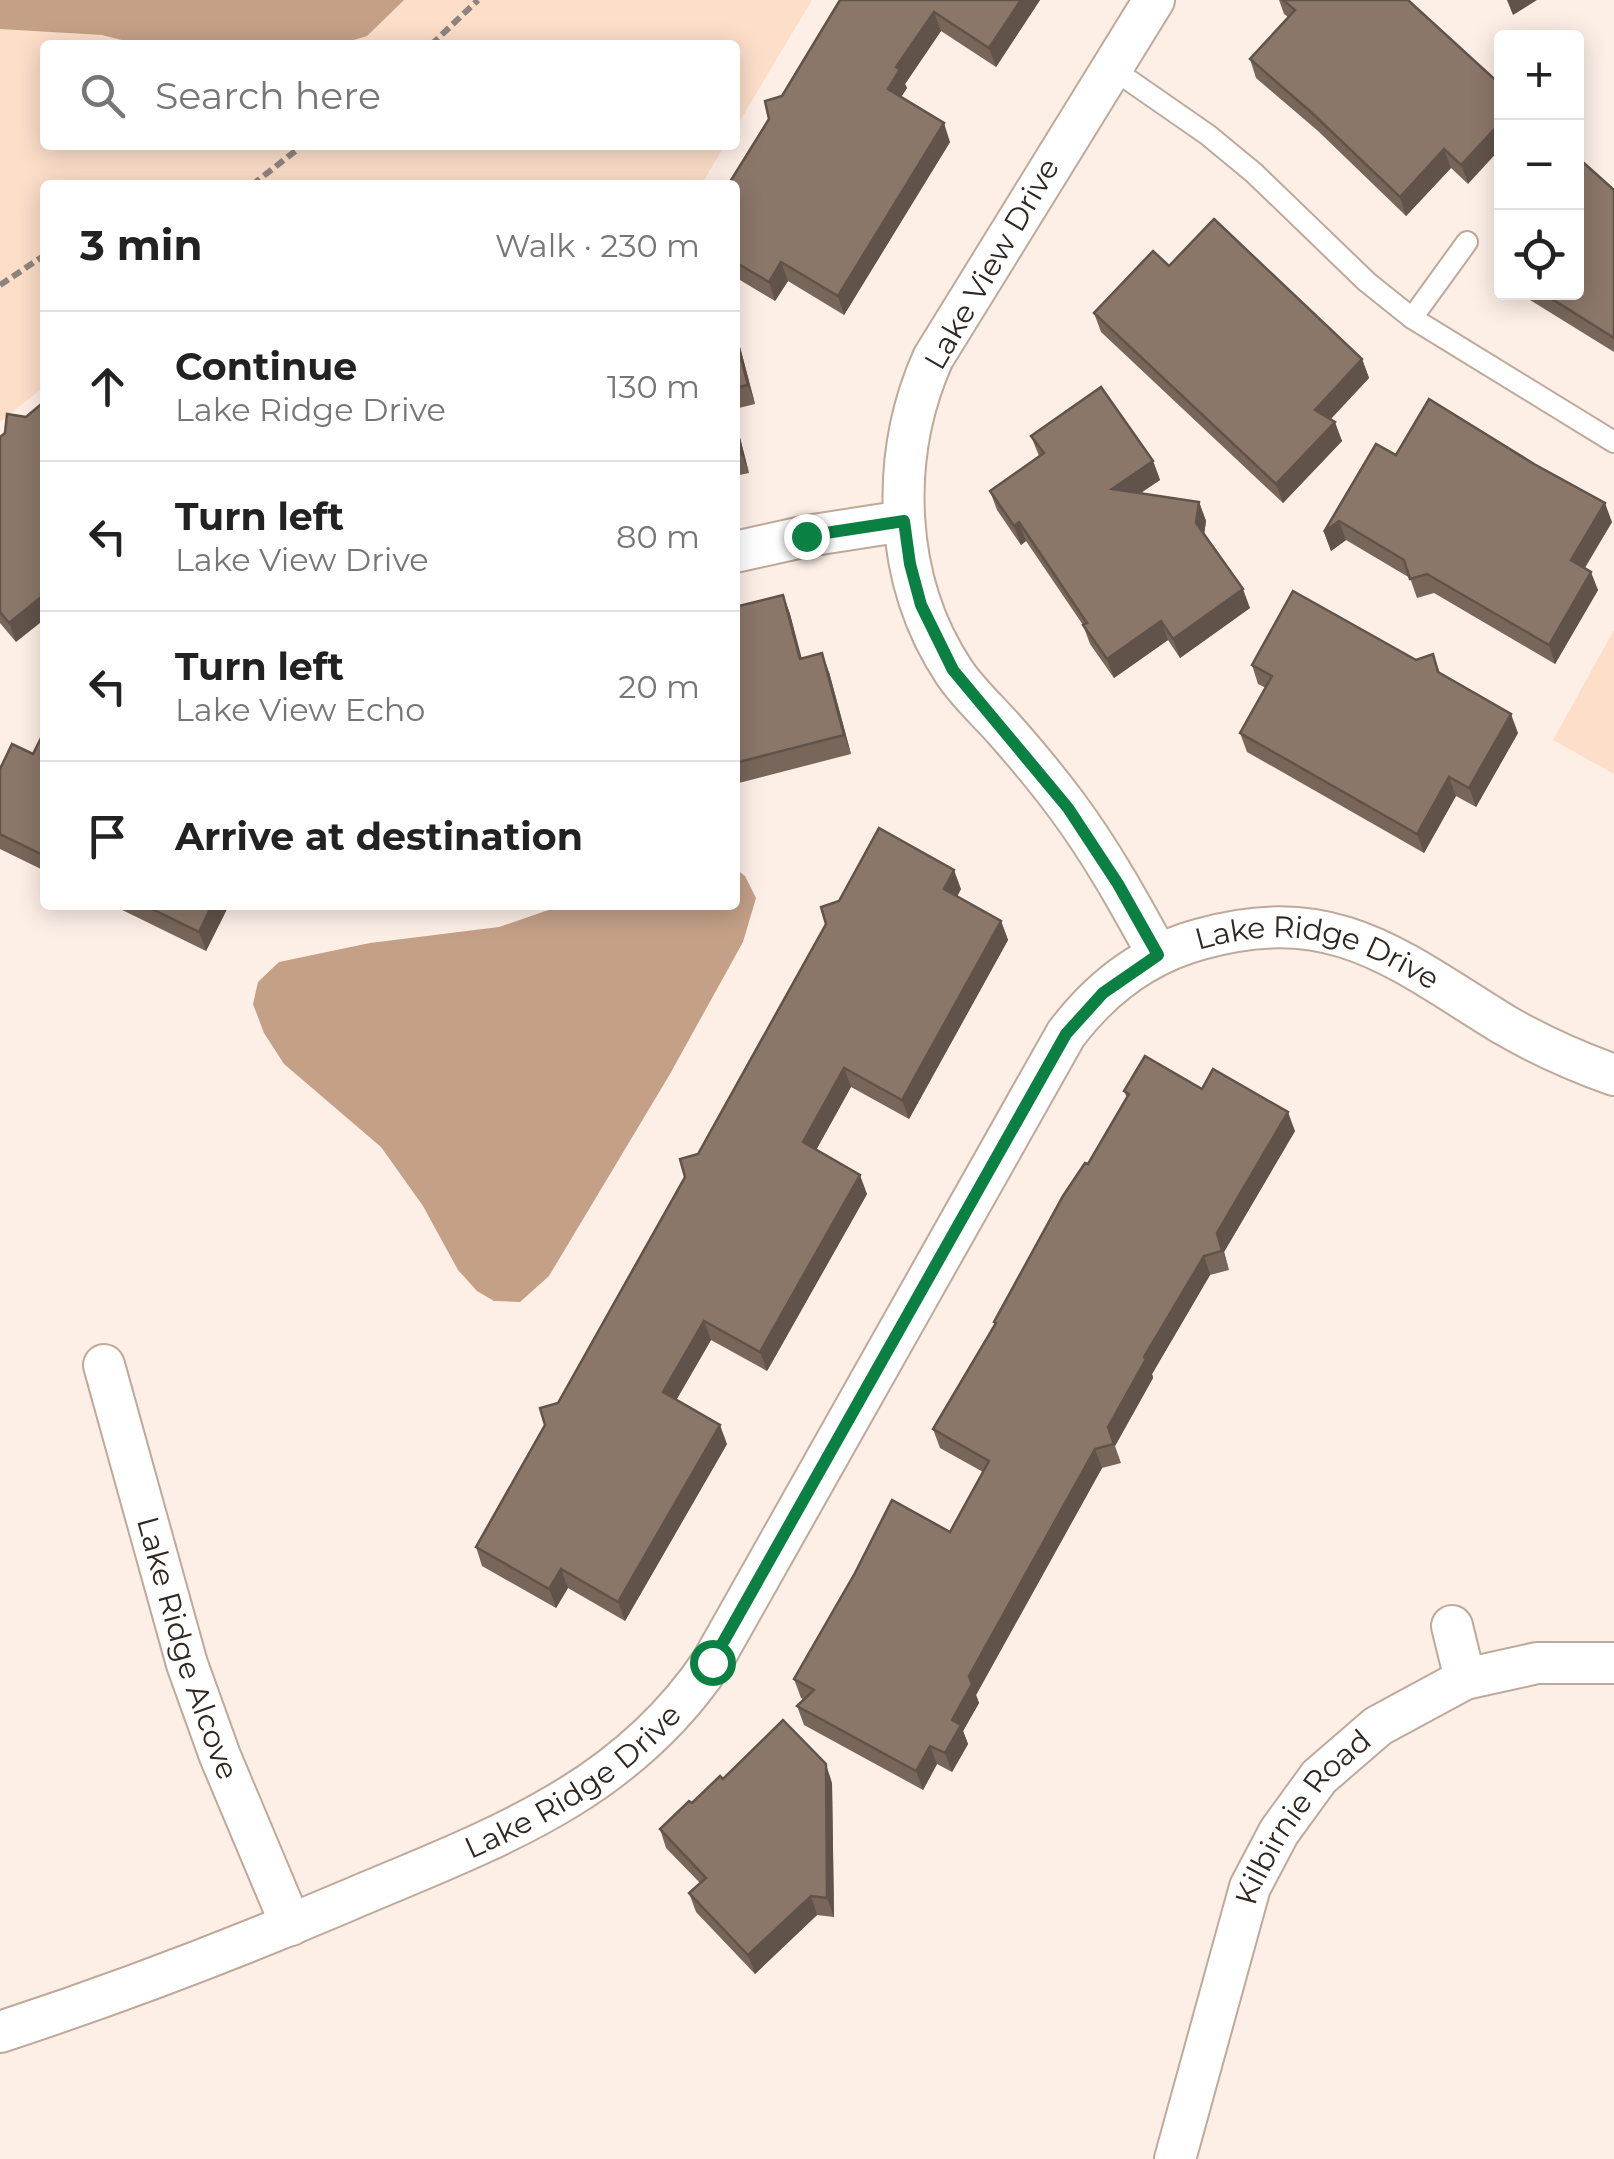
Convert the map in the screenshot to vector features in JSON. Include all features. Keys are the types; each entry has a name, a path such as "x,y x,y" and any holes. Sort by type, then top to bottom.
{"street":[{"name":"Lake View Drive","path":"1154,0 934,358 919,394 910,436 904,476 904,521 915,585 940,648 963,684 1034,762 1074,816 1158,955"},
{"path":"740,551 904,521"},
{"name":"Lake Ridge Drive","path":"0,2032 130,1990 506,1834 550,1811 619,1765 668,1718 726,1639 1066,1034 1103,993 1158,955 1236,930 1294,928 1334,933 1394,955 1545,1047 1614,1075"},
{"name":"Lake Ridge Alcove","path":"104,1365 187,1664 220,1756 291,1924"},
{"path":"1452,1626 1465,1679"},
{"name":"Kilbirnie Road","path":"1175,2159 1250,1888 1280,1832 1319,1777 1378,1726 1465,1679 1537,1663 1614,1662"}],"lane":[{"path":"1110,67 1239,160 1367,282 1412,318 1614,442"},
{"path":"1412,318 1466,242"}],"path":[{"path":"436,40 478,0"},
{"path":"258,180 298,150"},
{"path":"0,285 40,258"}],"shaded area":[{"path":"0,0 812,0 740,121 740,40 40,40 40,150 722,150 704,180 40,180 40,390 0,422"},
{"path":"0,0 404,0 367,36 354,40 122,40 102,35 0,29"},
{"path":"1614,630 1614,774 1553,740"},
{"path":"740,872 756,898 743,942 670,1074 549,1276 520,1302 494,1301 477,1291 458,1270 423,1206 381,1147 284,1064 264,1033 253,1004 258,982 279,962 370,943 499,927 548,910 740,910"}],"building":[{"path":"840,0 1021,0 989,48 934,12 896,67 900,69 888,89 944,123 838,296 781,262 769,282 740,265 740,180 731,180 769,119 765,101 782,96"},
{"path":"1283,0 1408,0 1494,79 1494,130 1461,165 1444,149 1400,197 1250,59 1295,10"},
{"path":"1584,163 1614,190 1614,338 1554,300 1584,300"},
{"path":"1214,219 1362,359 1315,410 1335,422 1276,484 1094,313 1153,251 1169,266"},
{"path":"740,354 748,385 740,387"},
{"path":"1101,387 1153,461 1112,489 1199,502 1196,523 1243,589 1173,639 1161,621 1107,659 1019,522 1014,526 990,491 1044,453 1031,436"},
{"path":"1429,399 1605,503 1571,560 1591,572 1549,645 1427,574 1410,579 1404,560 1339,521 1324,532 1376,444 1396,455"},
{"path":"40,405 40,598 9,623 0,612 0,437 5,433 7,414 26,417"},
{"path":"1293,591 1416,660 1433,654 1438,672 1511,714 1469,788 1449,777 1417,834 1240,733 1272,676 1252,665"},
{"path":"783,595 800,659 822,653 844,735 740,762 740,606"},
{"path":"40,740 40,854 0,834 0,769 12,744 33,754"},
{"path":"879,828 954,870 944,889 1001,921 902,1100 844,1068 803,1142 860,1175 760,1352 704,1321 663,1392 720,1425 618,1602 561,1569 549,1589 476,1547 545,1425 540,1408 558,1403 685,1177 680,1159 698,1154 826,924 821,907 839,901"},
{"path":"154,910 210,910 199,932"},
{"path":"1145,1056 1202,1089 1213,1069 1288,1112 1217,1233 1222,1251 1204,1256 1144,1357 1108,1427 1114,1444 1095,1449 969,1676 972,1684 952,1720 961,1725 945,1753 930,1746 916,1771 797,1706 814,1690 794,1679 892,1500 950,1532 989,1461 933,1429 996,1323 1063,1196 1088,1164 1129,1094 1124,1091"},
{"path":"783,1720 826,1764 827,1898 811,1896 748,1955 689,1893 706,1878 660,1829 720,1776 723,1779"}],"route":[{"path":"712,1662 1066,1034 1103,993 1158,955 1068,808 1034,762 953,670 921,605 904,521 806,536"}]}
